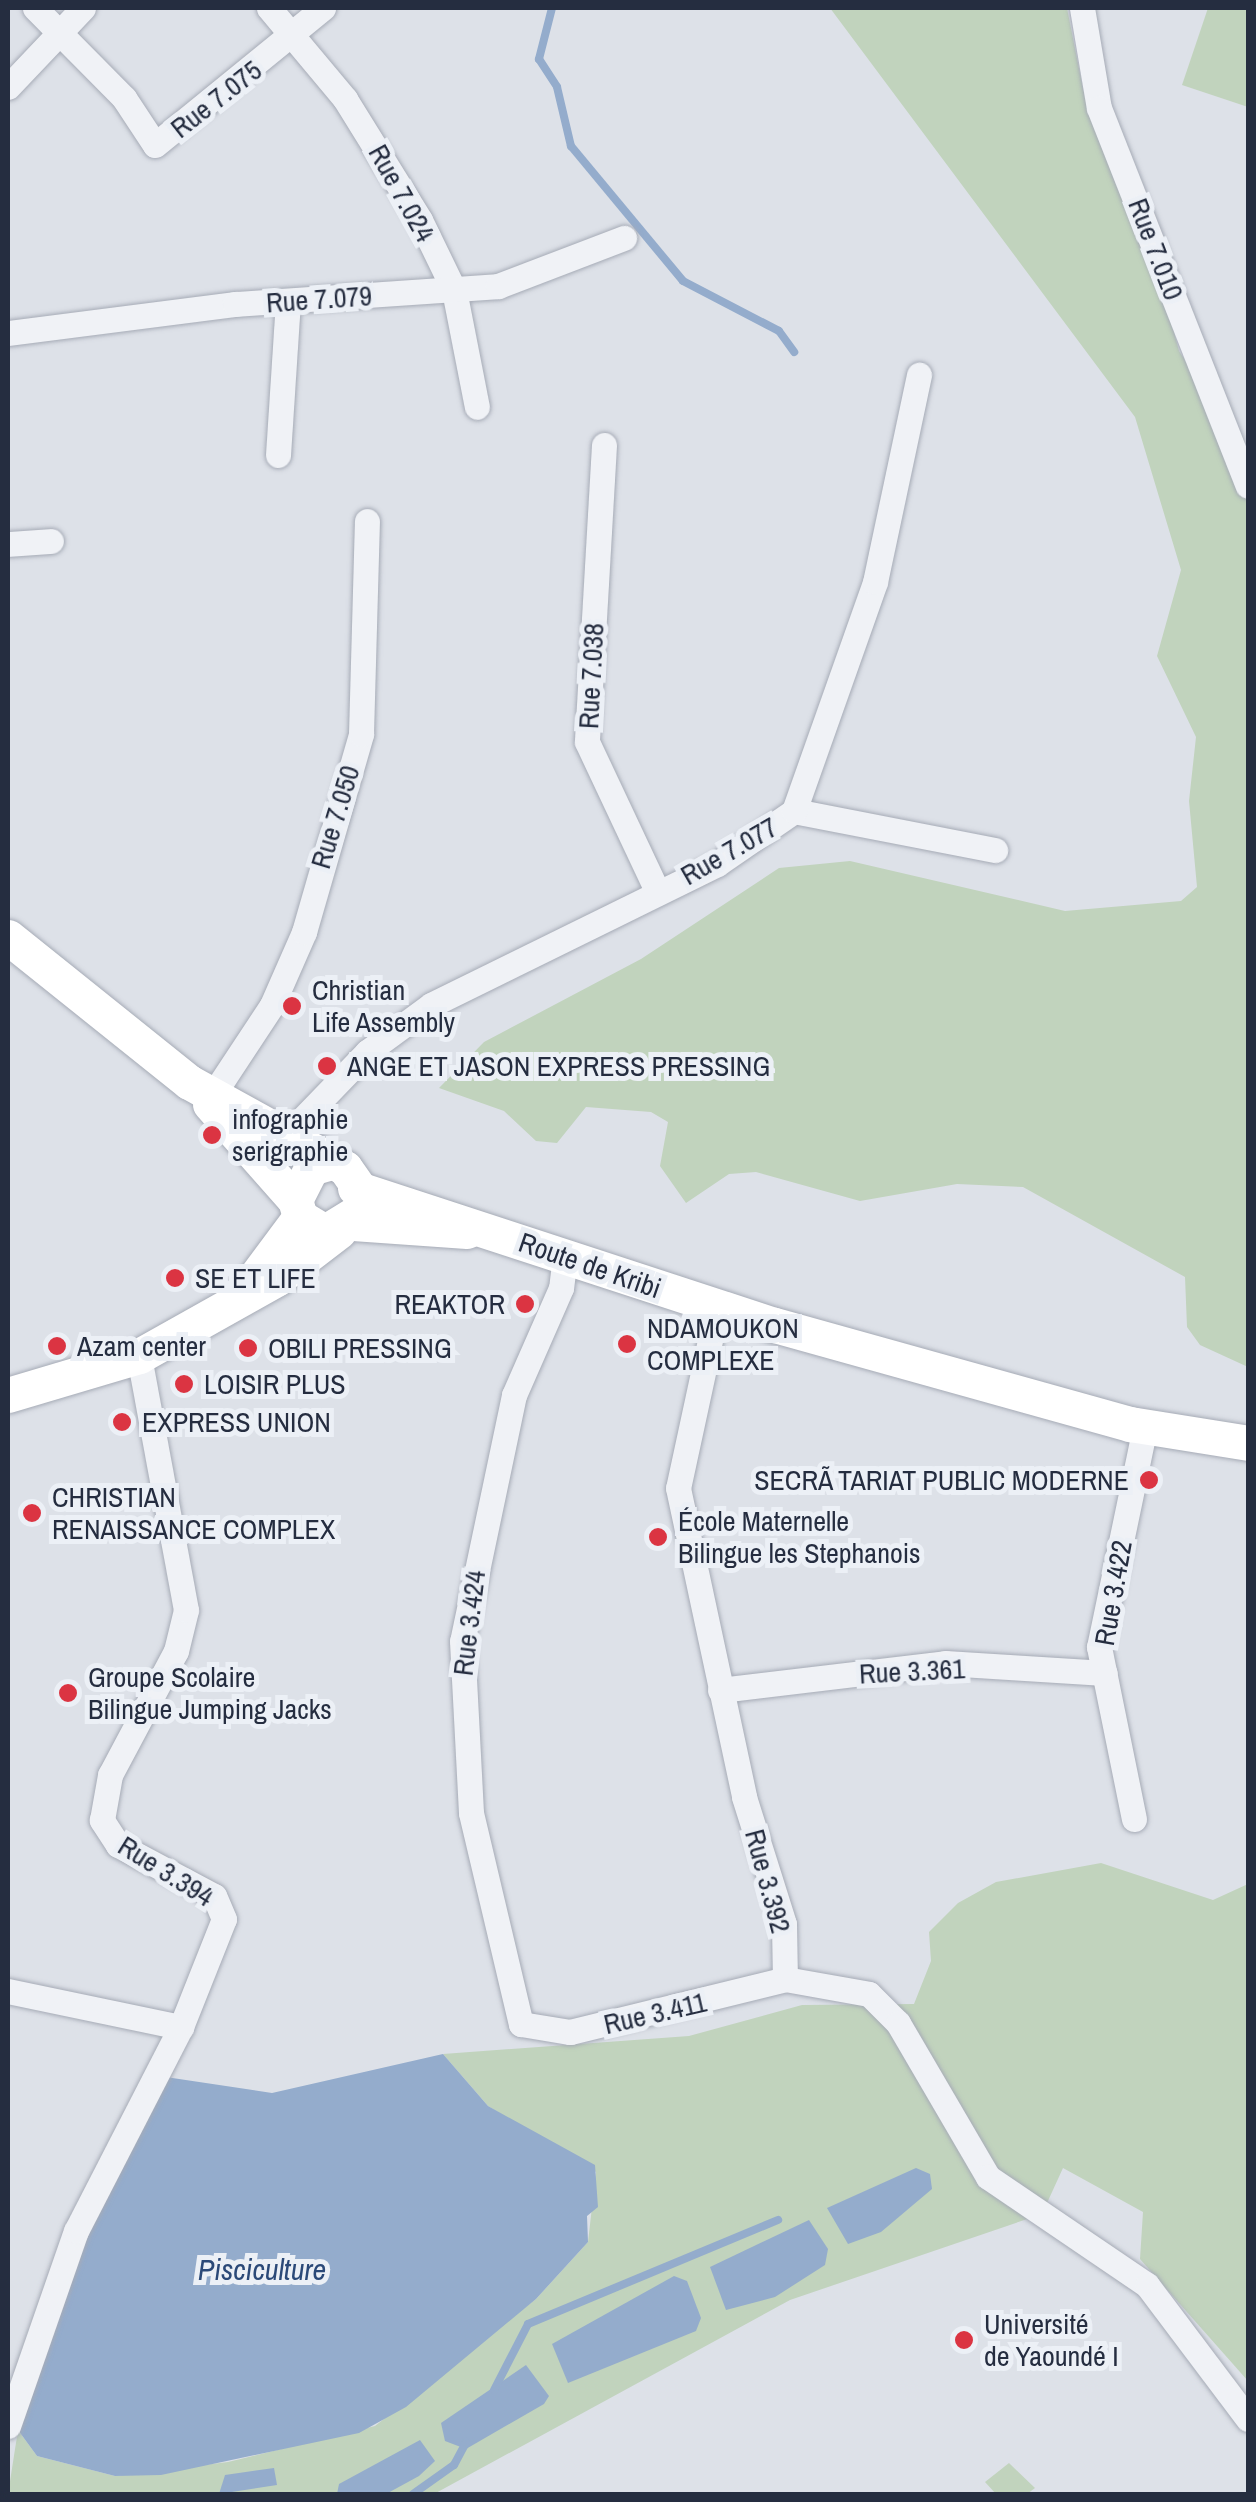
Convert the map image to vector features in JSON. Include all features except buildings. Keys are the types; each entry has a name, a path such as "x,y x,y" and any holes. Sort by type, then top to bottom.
{"main road":[{"path":"8,937 202,1086 328,1164 345,1168 349,1214 238,1300 139,1356 8,1396"},
{"path":"202,1086 297,1208"},
{"path":"238,1300 297,1208 310,1168 328,1164"},
{"name":"Route de Kribi","path":"297,1208 521,1242 718,1308 1145,1426 1248,1442"}],"street":[{"name":"Rue 7.075","path":"35,8 124,98 156,146 323,8"},
{"path":"8,88 83,8"},
{"name":"Rue 7.024","path":"269,8 295,35 379,148 454,290 477,406"},
{"name":"Rue 7.010","path":"1082,8 1098,108 1248,486"},
{"name":"Rue 7.079","path":"8,333 288,301 498,286 624,238"},
{"path":"278,455 288,301"},
{"name":"Rue 7.077","path":"286,1136 366,1052 431,1005 717,864 794,811 875,582 919,375"},
{"name":"Rue 7.038","path":"604,445 588,742 657,892"},
{"name":"Rue 7.050","path":"202,1086 272,1006 304,932 360,734 366,521"},
{"path":"8,544 52,540"},
{"path":"794,811 995,850"},
{"name":"Rue 3.424","path":"522,2024 472,1813 462,1641 514,1395 562,1288 565,1256"},
{"name":"Rue 3.392","path":"718,1308 678,1488 720,1690 784,1924 785,1979"},
{"name":"Rue 3.394","path":"8,2426 76,2231 181,2027 222,1905 118,1845 101,1799 176,1651 186,1610 139,1356"},
{"name":"Rue 3.422","path":"1134,1819 1105,1673 1105,1610 1145,1426"},
{"name":"Rue 3.361","path":"720,1690 945,1663 1105,1673"},
{"path":"785,1979 869,1994 898,2022 988,2177 1147,2285 1248,2419"},
{"name":"Rue 3.411","path":"522,2024 570,2032 785,1979"},
{"path":"8,1990 181,2027"}],"green space":[{"path":"830,8 1067,8 1083,89 1156,263 1179,351 1248,455 1248,1367 1200,1345 1187,1327 1185,1277 1023,1187 957,1184 860,1201 756,1172 729,1174 686,1203 660,1166 668,1122 651,1112 586,1107 557,1143 536,1141 504,1111 439,1088 484,1042 641,959 779,868 850,861 1065,911 1181,901 1197,887 1189,801 1196,737 1157,656 1181,570 1135,417"},
{"path":"1208,8 1248,8 1248,107 1182,85"},
{"path":"1101,1863 1213,1900 1248,1884 1248,2381 1140,2259 1143,2212 1063,2168 1042,2214 790,2300 434,2494 8,2494 18,2430 37,2456 115,2476 228,2462 375,2426 536,2299 588,2242 596,2172 488,2106 443,2054 689,2036 802,2005 914,2004 931,1961 929,1932 958,1903 996,1882"},
{"path":"1009,2463 1035,2488 1027,2494 996,2494 985,2482"}],"water":[{"name":"Pisciculture","path":"443,2054 488,2106 595,2165 598,2207 587,2216 588,2242 536,2299 406,2407 359,2433 161,2475 115,2476 37,2456 18,2430 61,2282 159,2076 272,2093"},
{"path":"916,2168 930,2174 932,2189 881,2232 848,2244 827,2208"},
{"path":"809,2220 828,2249 825,2265 775,2297 726,2310 710,2267"},
{"path":"674,2276 687,2281 701,2318 696,2331 568,2383 552,2344"},
{"path":"526,2365 549,2396 544,2404 466,2449 445,2441 441,2423"},
{"path":"420,2440 435,2461 419,2476 386,2494 337,2494 339,2484"},
{"path":"274,2468 277,2485 219,2494 225,2475"}],"waterway":[{"path":"552,8 539,59 557,87 571,146 683,281 779,331 794,352"},
{"path":"494,2390 528,2324 778,2220"},
{"path":"413,2494 454,2465 466,2442"}],"place":[{"name":"Christian Life Assembly","path":"292,1006"},
{"name":"ANGE ET JASON EXPRESS PRESSING","path":"327,1066"},
{"name":"infographie serigraphie","path":"212,1135"},
{"name":"SE ET LIFE","path":"175,1278"},
{"name":"REAKTOR","path":"525,1304"},
{"name":"NDAMOUKON COMPLEXE","path":"627,1344"},
{"name":"Azam center","path":"57,1346"},
{"name":"OBILI PRESSING","path":"248,1348"},
{"name":"LOISIR PLUS","path":"184,1384"},
{"name":"EXPRESS UNION","path":"122,1422"},
{"name":"SECRÃ TARIAT PUBLIC MODERNE","path":"1149,1480"},
{"name":"CHRISTIAN RENAISSANCE COMPLEX","path":"32,1513"},
{"name":"École Maternelle Bilingue les Stephanois","path":"658,1537"},
{"name":"Groupe Scolaire Bilingue Jumping Jacks","path":"68,1693"},
{"name":"Université de Yaoundé I","path":"964,2340"}]}
